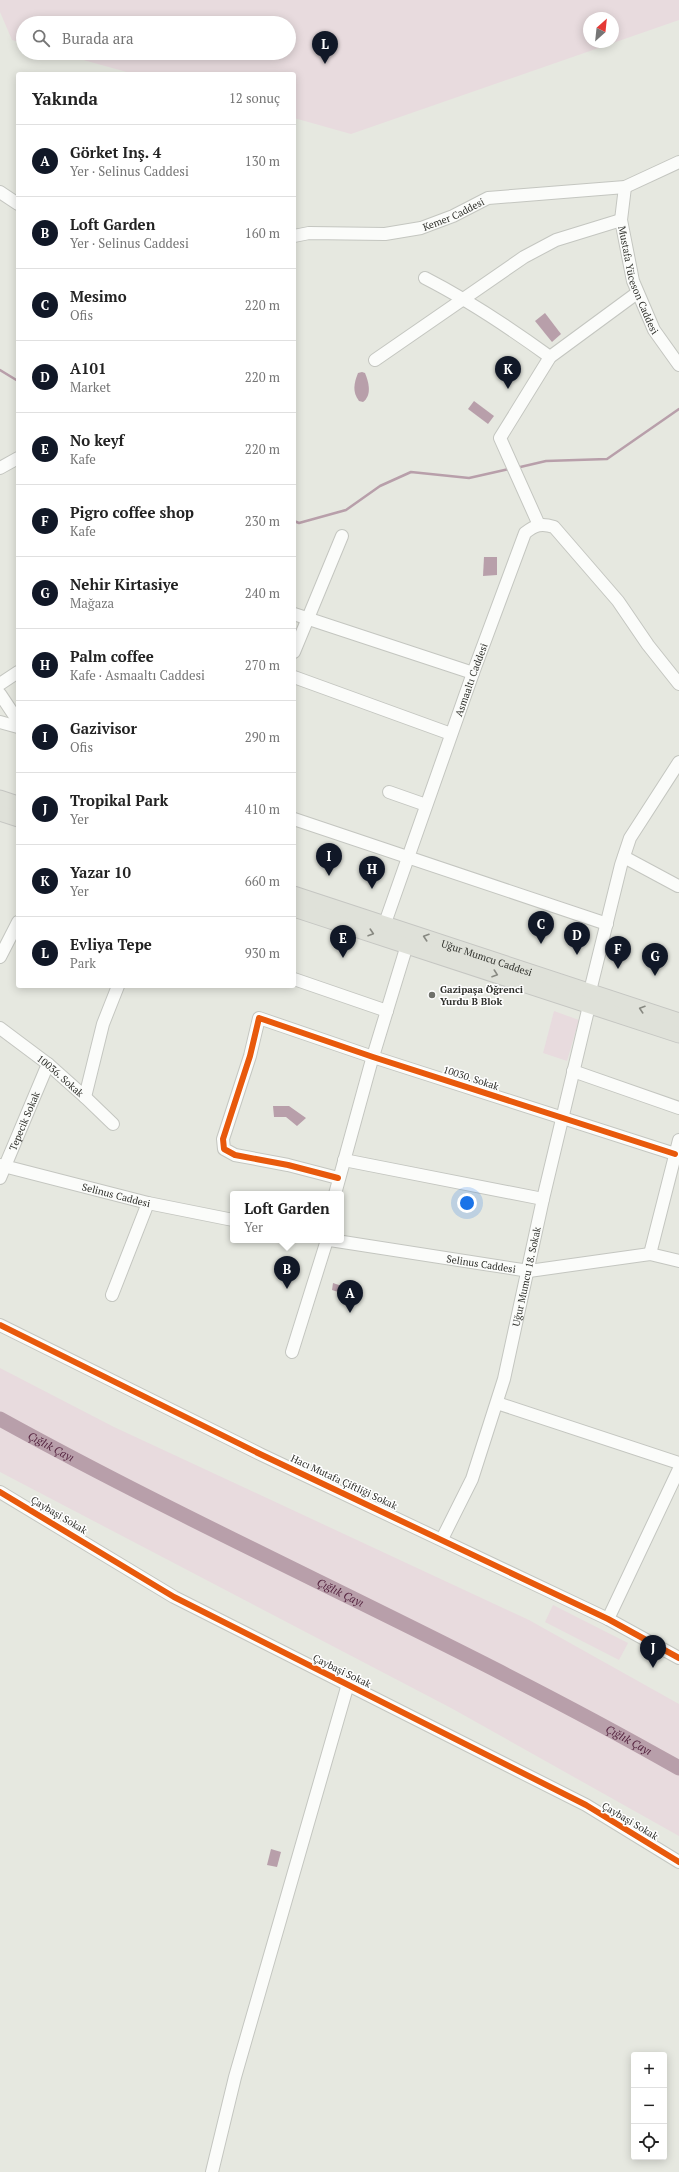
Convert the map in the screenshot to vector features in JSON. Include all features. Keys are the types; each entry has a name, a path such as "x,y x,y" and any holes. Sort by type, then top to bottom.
{"main road":[{"path":"0,798 16,803"},
{"path":"0,813 16,817"},
{"name":"Uğur Mumcu Caddesi","path":"296,895 385,923 589,999 679,1035"},
{"name":"Uğur Mumcu Caddesi","path":"296,910 589,999 679,1021"}],"street":[{"name":"Kemer Caddesi","path":"296,236 309,233 385,234 421,228 454,216 488,198 625,187 679,162"},
{"name":"Mustafa Yüceson Caddesi","path":"625,187 621,220 637,293 654,330 679,365"},
{"path":"0,192 16,203"},
{"path":"375,360 524,257 556,240 621,220"},
{"path":"426,278 465,299 514,330 550,357"},
{"path":"637,293 550,357 500,438 538,525 543,523 554,527 618,601 648,645 679,684"},
{"path":"0,468 16,459"},
{"name":"Asmaaltı Caddesi","path":"385,923 451,734 525,533 538,525"},
{"path":"296,648 342,536"},
{"path":"296,615 473,674"},
{"path":"0,684 16,673"},
{"path":"296,678 451,734"},
{"path":"0,694 16,718"},
{"path":"0,722 16,726"},
{"name":"Uğur Mumcu 18. Sokak","path":"442,1539 472,1479 504,1379 572,1071 624,857 630,838 679,762"},
{"path":"389,792 426,805"},
{"path":"296,820 607,924"},
{"path":"624,857 678,886"},
{"path":"0,958 16,926"},
{"path":"336,1191 373,1057 408,945"},
{"path":"296,980 387,1011"},
{"name":"10036. Sokak","path":"0,1028 48,1064 85,1097 103,1024 117,988"},
{"name":"10030. Sokak","path":"338,1178 230,1153 224,1149 223,1139 250,1056 259,1018 373,1057 675,1154"},
{"name":"Tepecik Sokak","path":"0,1178 3,1166 48,1064"},
{"path":"572,1071 679,1108"},
{"path":"85,1097 113,1124"},
{"path":"650,1254 679,1140"},
{"path":"344,1160 543,1198"},
{"name":"Selinus Caddesi","path":"3,1166 148,1203 230,1219"},
{"path":"112,1295 148,1203"},
{"name":"Selinus Caddesi","path":"344,1242 529,1271 650,1254 679,1261"},
{"path":"292,1352 326,1243"},
{"name":"Hacı Mutafa Çiftliği Sokak","path":"0,1325 262,1455 608,1619 679,1658"},
{"path":"497,1403 679,1463"},
{"path":"608,1619 679,1469"},
{"name":"Çaybaşi Sokak","path":"0,1492 174,1597 586,1805 679,1862"},
{"path":"212,2172 235,2077 348,1684"}],"shaded area":[{"path":"0,0 679,0 679,20 619,41 619,12 583,12 583,48 598,48 351,134 296,119 296,72 127,72 83,60 296,60 296,16 16,16 16,41 12,40 0,12"},
{"path":"545,313 561,334 552,342 535,321"},
{"path":"358,373 365,373 369,389 368,396 363,402 359,401 357,398 354,387"},
{"path":"474,401 494,416 488,424 468,409"},
{"path":"484,557 497,557 497,575 483,576"},
{"path":"554,1011 579,1020 567,1061 543,1053"},
{"path":"273,1106 289,1106 306,1118 297,1126 286,1117 274,1117"},
{"path":"333,1283 357,1291 354,1297 332,1290"},
{"path":"0,1368 114,1427 529,1620 679,1704 679,1836 451,1708 0,1472"},
{"path":"553,1605 628,1643 619,1660 545,1622"},
{"path":"271,1849 281,1852 277,1867 267,1865"}],"waterway":[{"path":"0,370 16,380"},
{"path":"516,468 546,461 607,459 679,409"},
{"path":"296,522 299,523 346,510 380,486 411,472 469,478 509,469"},
{"name":"Çığlık Çayı","path":"0,1419 169,1508 511,1678 596,1722 679,1768"}],"cycle path":[{"path":"338,1178 288,1165 235,1155 224,1149 223,1139 250,1056 259,1018 373,1057 675,1154"},
{"path":"0,1325 262,1455 608,1619 679,1658"},
{"path":"0,1492 174,1597 586,1805 679,1862"}],"place":[{"name":"Evliya Tepe","path":"325,64"},
{"name":"Yazar 10","path":"508,389"},
{"name":"Gazivisor","path":"329,876"},
{"name":"Palm coffee","path":"372,889"},
{"name":"Mesimo","path":"541,944"},
{"name":"A101","path":"577,955"},
{"name":"No keyf","path":"343,958"},
{"name":"Pigro coffee shop","path":"618,969"},
{"name":"Nehir Kirtasiye","path":"655,976"},
{"name":"Gazipaşa Öğrenci Yurdu B Blok","path":"432,995"},
{"name":"Loft Garden","path":"287,1289"},
{"name":"Görket Inş. 4","path":"350,1313"},
{"name":"Tropikal Park","path":"653,1668"}]}
